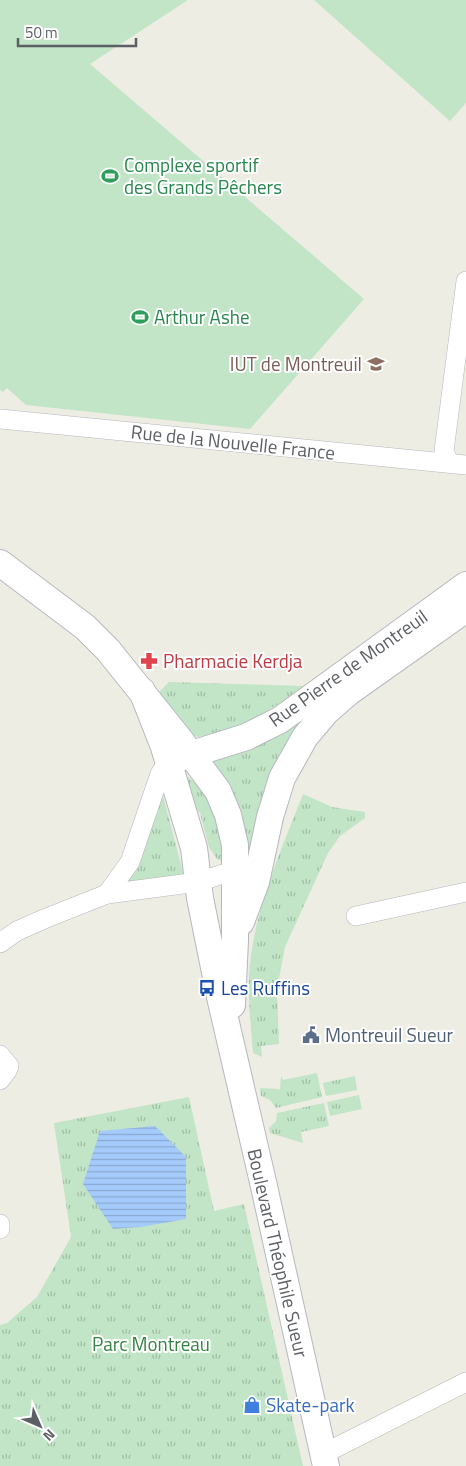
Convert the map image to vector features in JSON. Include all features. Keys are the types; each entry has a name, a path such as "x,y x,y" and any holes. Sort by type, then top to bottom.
{"main road":[{"name":"Boulevard Théophile Sueur","path":"0,563 85,627 108,650 142,691 160,736 180,758 218,791 228,815 235,845 229,872 235,940 230,1040"},
{"name":"Rue Pierre de Montreuil","path":"180,758 246,737 280,720 466,585"},
{"name":"Rue Pierre de Montreuil","path":"235,940 256,882 270,816 282,778 305,737 326,712 349,692 464,616"},
{"name":"Boulevard Théophile Sueur","path":"180,758 198,882 218,988 324,1460"},
{"path":"194,848 229,872 260,863"}],"street":[{"path":"458,464 444,451 466,281"},
{"name":"Rue de la Nouvelle France","path":"0,419 458,464"},
{"path":"107,894 130,862 160,774 180,758"},
{"path":"0,943 17,932 44,919 107,894 198,882 229,872"},
{"path":"356,916 466,892"},
{"path":"0,1055 8,1066 7,1071 0,1080"},
{"path":"0,1224 0,1230"},
{"path":"324,1460 466,1383"}],"green space":[{"name":"Complexe sportif des Grands Pêchers","path":"0,0 188,0 90,64 364,299 250,429 26,405 7,388 3,392 0,390"},
{"path":"314,0 466,0 466,103 450,121"},
{"path":"169,682 304,686 248,722 231,730 200,737 185,730 159,692"},
{"path":"326,699 263,806 249,852 242,814 233,793 210,758"},
{"path":"188,777 203,789 216,807 226,862 217,859 209,847 200,813 188,798 182,779"},
{"path":"162,792 184,876 122,884"},
{"path":"303,794 332,807 365,812 365,818 340,836 328,853 285,947 277,989 279,1044 261,1046 262,1057 253,1053 249,995 251,953 269,884"},
{"path":"317,1073 322,1097 276,1108 270,1100 261,1096 260,1088 280,1089 281,1076 283,1080"},
{"path":"355,1076 357,1090 326,1096 323,1083"},
{"path":"359,1095 362,1109 330,1116 327,1102"},
{"name":"Parc Montreau","path":"189,1097 214,1211 244,1204 303,1466 0,1466 0,1325 7,1323 37,1297 71,1237 54,1123"},
{"path":"324,1103 329,1126 301,1132 303,1143 270,1133 269,1128 276,1121 277,1113"}],"water":[{"path":"155,1126 186,1157 186,1219 141,1227 113,1229 83,1184 100,1131"}],"place":[{"name":"Complexe sportif des Grands Pêchers","path":"110,176"},
{"name":"Arthur Ashe","path":"140,317"},
{"name":"IUT de Montreuil","path":"376,364"},
{"name":"Pharmacie Kerdja","path":"149,661"},
{"name":"Les Ruffins","path":"207,988"},
{"name":"Montreuil Sueur","path":"311,1035"},
{"name":"Skate-park","path":"252,1405"}]}
